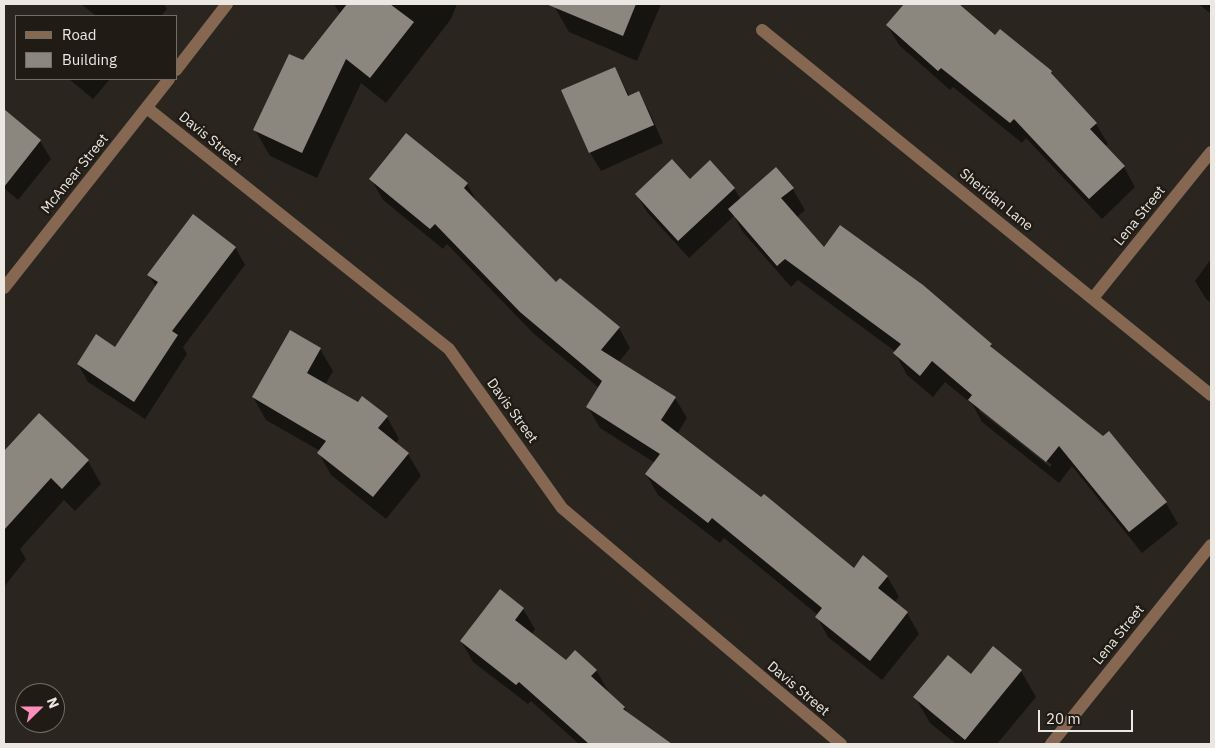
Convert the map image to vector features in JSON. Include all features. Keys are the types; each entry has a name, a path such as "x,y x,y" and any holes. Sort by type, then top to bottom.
{"street":[{"path":"178,67 227,4"},
{"name":"Sheridan Lane","path":"762,30 1211,395"},
{"name":"McAnear Street","path":"6,280 169,80"},
{"name":"Davis Street","path":"147,108 449,349 562,508 841,744"},
{"name":"Lena Street","path":"1093,298 1211,152"},
{"name":"Lena Street","path":"1051,744 1211,545"}],"building":[{"path":"347,4 390,4 414,22 370,78 346,59 302,153 253,130 289,54 303,60"},
{"path":"546,4 636,4 623,36"},
{"path":"904,4 959,4 995,35 1000,29 1052,71 1051,73 1097,123 1090,129 1125,166 1089,199 1014,119 1010,123 941,68 938,71 886,25"},
{"path":"615,67 628,96 639,91 654,125 589,153 561,90"},
{"path":"4,109 41,140 4,187"},
{"path":"406,133 468,183 464,188 556,282 560,278 620,327 601,350 676,397 661,420 761,497 764,494 854,568 863,555 888,576 878,588 908,612 870,661 815,617 822,608 712,518 708,523 645,474 660,454 586,407 602,381 520,312 435,224 430,229 369,179"},
{"path":"672,159 690,179 710,160 735,188 678,241 635,194"},
{"path":"776,167 794,188 781,198 824,247 840,225 923,285 992,344 990,346 1103,436 1109,431 1167,502 1129,532 1059,446 1046,462 968,400 972,395 932,361 920,376 893,353 901,344 785,259 777,266 728,209"},
{"path":"193,214 236,247 172,331 178,335 134,402 77,364 96,334 115,347 158,282 147,275"},
{"path":"290,330 321,348 307,373 358,402 362,396 388,416 378,428 409,453 373,497 317,453 326,441 252,397"},
{"path":"39,413 89,460 62,489 51,478 4,530 4,451"},
{"path":"500,589 524,608 515,620 566,660 575,650 597,670 591,676 625,707 623,709 672,744 589,744 519,682 516,685 460,641"},
{"path":"993,646 1022,670 965,740 913,697 948,655 971,674"}]}
